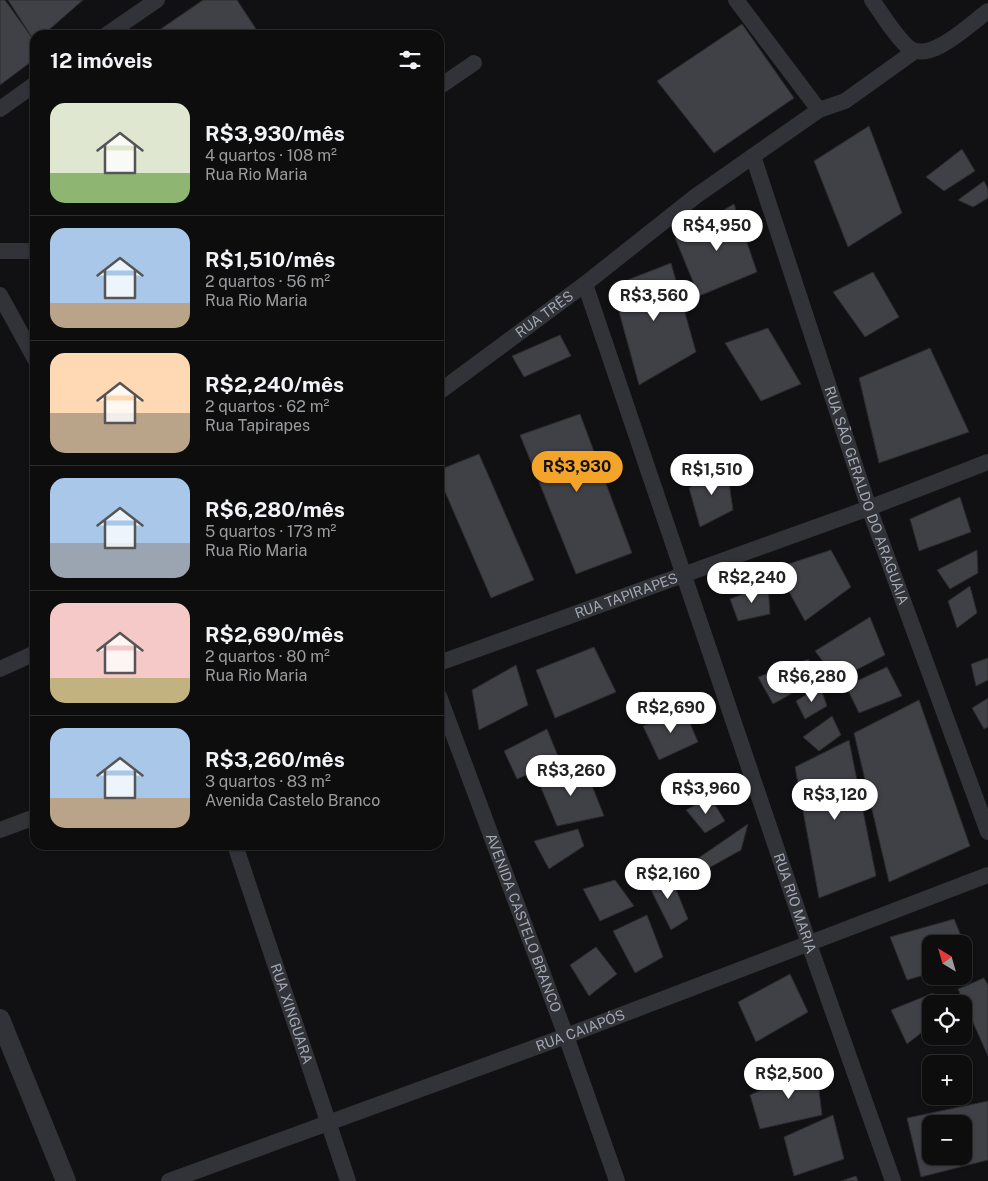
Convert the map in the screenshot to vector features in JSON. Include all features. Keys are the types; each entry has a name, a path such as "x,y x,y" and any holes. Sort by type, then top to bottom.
{"street":[{"path":"113,30 157,0"},
{"path":"736,0 819,110"},
{"path":"872,0 908,47 915,51 929,52 936,49 988,11"},
{"name":"RUA TRÊS","path":"444,388 585,284 696,196 819,110 845,100 915,51"},
{"path":"444,84 474,63"},
{"path":"0,109 30,88"},
{"name":"RUA SÃO GERALDO DO ARAGUAIA","path":"753,156 869,508 988,832"},
{"path":"0,251 30,251"},
{"name":"RUA RIO MARIA","path":"585,284 809,944 893,1181"},
{"path":"0,295 30,351"},
{"name":"RUA TAPIRAPES","path":"444,662 869,508 988,462"},
{"path":"0,669 30,654"},
{"name":"AVENIDA CASTELO BRANCO","path":"444,709 566,1036 617,1181"},
{"path":"0,830 30,819"},
{"name":"RUA XINGUARA","path":"237,850 348,1181"},
{"name":"RUA CAIAPÓS","path":"170,1181 566,1036 988,875"},
{"path":"0,1019 66,1181"}],"building":[{"path":"0,0 5,0 30,35 30,63 0,85"},
{"path":"8,0 83,0 49,30 30,30 30,34"},
{"path":"203,0 237,0 257,30 159,30"},
{"path":"742,24 794,98 714,153 657,81"},
{"path":"869,126 902,213 848,247 814,161"},
{"path":"962,149 975,171 944,191 926,177"},
{"path":"984,181 988,189 988,198 973,207 958,200"},
{"path":"734,204 757,272 699,296 675,238"},
{"path":"671,263 696,352 639,385 612,286"},
{"path":"873,272 899,317 865,337 833,292"},
{"path":"768,328 801,384 761,401 725,343"},
{"path":"560,335 571,356 524,377 512,356"},
{"path":"930,348 969,432 879,463 859,378"},
{"path":"580,414 632,553 576,574 520,435"},
{"path":"479,454 534,580 491,598 444,490 444,468"},
{"path":"726,462 733,510 700,527 689,488"},
{"path":"960,497 971,532 919,551 910,519"},
{"path":"831,550 851,587 805,621 776,568"},
{"path":"977,550 978,573 950,589 937,570"},
{"path":"768,584 770,614 738,621 730,599"},
{"path":"970,586 977,613 957,628 948,601"},
{"path":"870,617 885,655 837,680 815,651"},
{"path":"594,647 616,692 555,718 536,670"},
{"path":"988,658 988,680 976,686 971,664"},
{"path":"809,659 807,685 773,704 758,677"},
{"path":"516,665 528,705 479,730 472,690"},
{"path":"887,667 902,696 859,713 846,686"},
{"path":"820,686 827,706 805,719 796,701"},
{"path":"988,698 988,727 984,729 972,708"},
{"path":"919,700 970,846 889,882 854,733"},
{"path":"684,709 698,742 659,760 643,726"},
{"path":"832,716 841,735 819,751 803,737"},
{"path":"547,729 560,761 517,779 504,751"},
{"path":"849,740 876,876 819,898 795,767"},
{"path":"583,763 604,816 557,826 539,783"},
{"path":"710,797 725,821 705,833 686,810"},
{"path":"748,824 741,850 707,869 697,859"},
{"path":"578,829 584,846 549,869 534,841"},
{"path":"669,872 688,919 671,930 646,880"},
{"path":"615,880 634,906 600,921 583,889"},
{"path":"647,915 663,957 635,973 613,931"},
{"path":"954,919 961,935 922,935 922,976 907,980 890,937"},
{"path":"596,947 617,974 589,996 570,965"},
{"path":"790,974 808,1012 756,1042 738,1002"},
{"path":"984,978 988,985 988,1056 972,1020 972,995 961,995 958,989 972,985 972,983"},
{"path":"922,997 922,1032 907,1044 891,1010"},
{"path":"816,1066 822,1115 760,1129 750,1095"},
{"path":"988,1101 988,1160 972,1164 972,1115 922,1115 922,1165 968,1165 921,1177 907,1118"},
{"path":"833,1115 844,1159 794,1176 784,1137"},
{"path":"856,1176 858,1181 841,1181"}]}
